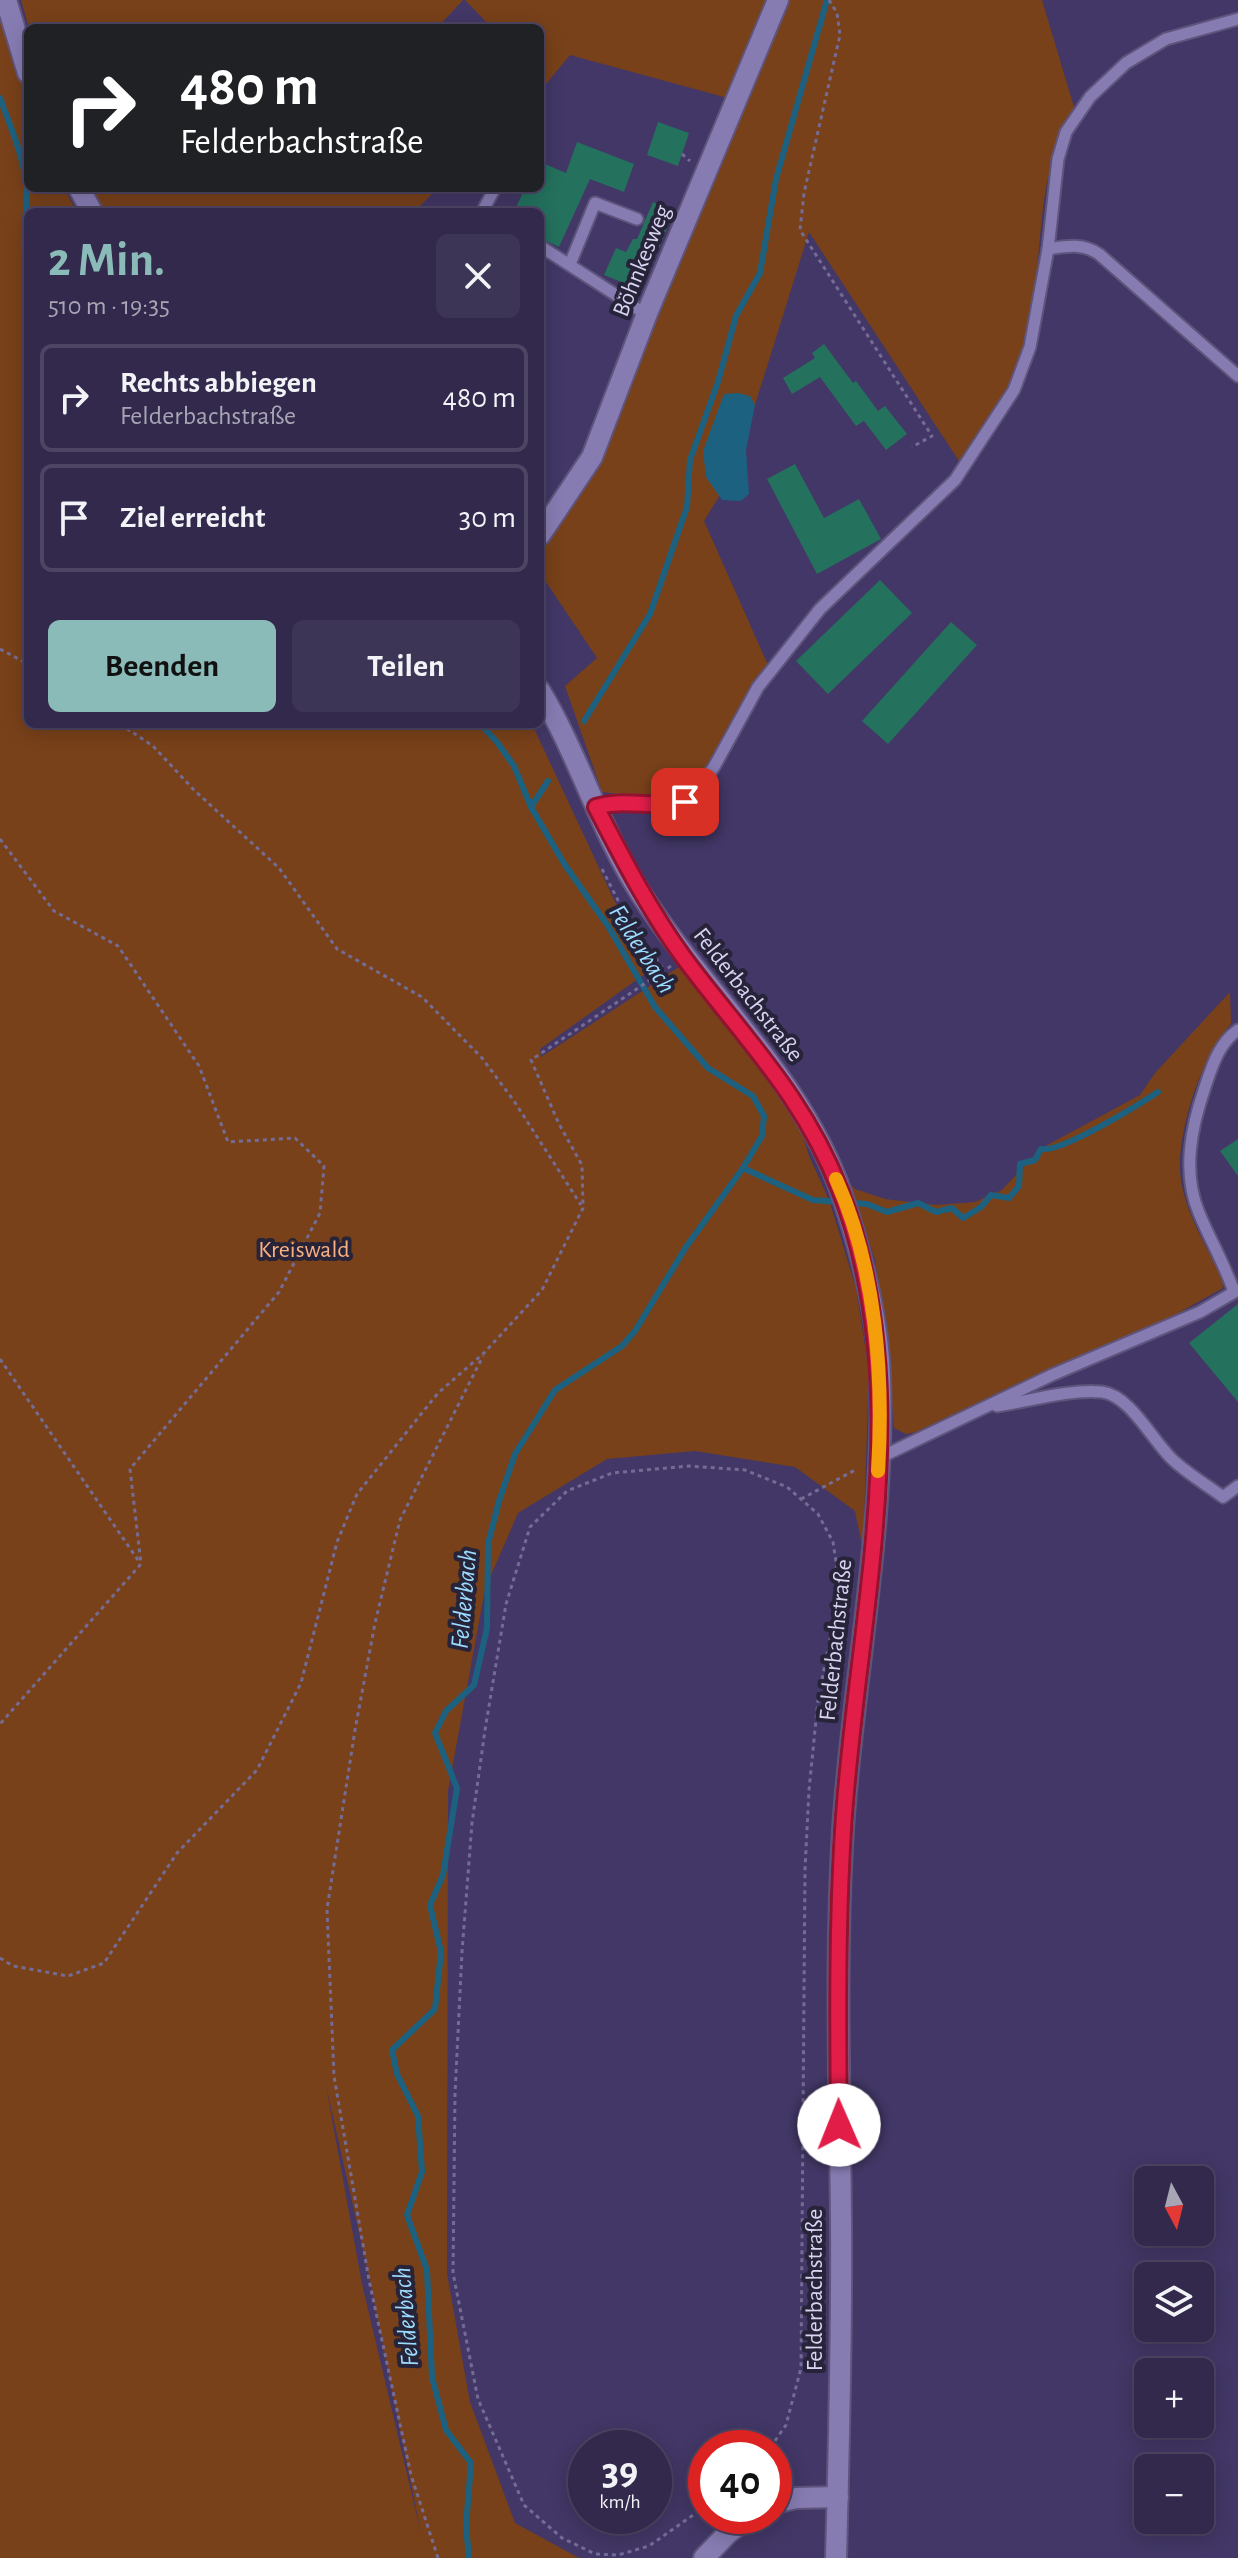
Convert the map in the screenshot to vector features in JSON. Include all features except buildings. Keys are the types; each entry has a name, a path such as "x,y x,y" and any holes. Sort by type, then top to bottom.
{"street":[{"path":"6,0 24,60"},
{"name":"Böhnkesweg","path":"544,529 592,457 647,315 778,0"},
{"name":"Felderbachstraße","path":"544,698 637,889 684,958 772,1067 809,1121 841,1191 869,1283 880,1375 879,1458 843,1830 838,2030 842,2374 836,2558"},
{"path":"792,2499 838,2497"},
{"path":"704,2558 727,2534"}],"lane":[{"path":"596,807 616,801 671,805 685,802 694,794 714,767 758,687 820,609 955,480 1014,390 1030,347 1048,249 1058,159 1066,132 1090,97 1126,63 1166,39 1238,19"},
{"path":"570,264 595,203 637,219"},
{"path":"1048,249 1075,245 1088,247 1238,376"},
{"path":"544,248 647,315"},
{"path":"879,1458 1052,1375 1188,1318 1236,1291 1198,1211 1188,1161 1196,1112 1213,1065 1226,1038 1238,1030"},
{"path":"980,1409 1070,1394 1105,1392 1122,1403 1148,1428 1171,1459 1223,1497 1238,1486"}],"path":[{"path":"829,0 837,13 840,35 804,193 800,230 932,436 912,447"},
{"path":"0,649 24,662"},
{"path":"126,728 153,746 194,790 279,868 337,949 422,997 482,1058 514,1101 583,1208"},
{"path":"0,839 54,911 118,946 199,1066 228,1142 295,1138 324,1166 320,1213 279,1292 130,1469 141,1564 0,1724"},
{"path":"0,1958 13,1966 68,1976 104,1963 177,1853 257,1770 301,1683 337,1542 357,1494 438,1393 484,1353 542,1290 583,1208 582,1165 559,1124 531,1060 656,975"},
{"path":"438,2558 411,2475 369,2280 336,2092 327,1909 375,1623 400,1520 484,1353"},
{"path":"0,1359 141,1564"},
{"path":"801,1499 879,1458"},
{"path":"688,2519 649,2546 618,2555 595,2554 562,2538 524,2505 478,2399 453,2273 455,2094 472,1823 506,1604 530,1527 567,1491 612,1473 689,1466 745,1470 787,1487 818,1514 833,1542 840,1588 818,1700 805,1869 801,2368 783,2430"}],"green space":[{"path":"21,0 463,0 441,24 28,24"},
{"path":"465,0 775,0 735,100 570,55 546,84 544,24 488,24"},
{"path":"786,0 1042,0 1074,107 1046,188 1030,326 1013,377 998,407 961,464 809,232 734,472 704,521 768,665 688,793 667,800 602,792 565,686 597,658 544,579 544,537 597,456"},
{"name":"Kreiswald","path":"0,11 24,87 24,192 66,192 75,208 24,208 24,728 534,728 614,900 656,966 540,1049 541,1057 679,967 798,1119 809,1156 829,1200 856,1288 869,1371 863,1550 855,1511 795,1467 695,1451 607,1459 518,1513 485,1589 448,1791 447,2274 470,2402 515,2523 579,2558 0,2558","holes":["326,2086 369,2276 421,2533 362,2284"]},
{"path":"92,192 434,192 418,208 99,208"},
{"path":"1230,992 1231,1024 1210,1055 1192,1098 1180,1162 1187,1205 1222,1278 1223,1288 1166,1320 1025,1380 916,1432 906,1434 894,1428 886,1331 875,1260 850,1184 855,1189 885,1199 936,1205 975,1202 1002,1190 1040,1149 1140,1095 1155,1073"}],"water":[{"path":"724,394 750,396 755,405 746,450 749,494 741,501 722,500 706,477 703,451"}],"waterway":[{"path":"584,721 650,614 687,507 690,460 718,382 736,316 760,273 776,179 827,0"},
{"name":"Felderbach","path":"0,98 24,173"},
{"name":"Felderbach","path":"26,192 27,208"},
{"name":"Felderbach","path":"24,236 24,247"},
{"name":"Felderbach","path":"469,2558 466,2526 471,2463 446,2430 432,2377 427,2270 407,2215 422,2172 418,2116 397,2074 392,2050 435,2009 441,1952 430,1905 443,1875 457,1788 435,1733 446,1711 474,1685 487,1628 488,1544 515,1454 555,1390 622,1346 635,1331 686,1247 743,1168 762,1136 764,1116 753,1096 708,1068 655,1007 608,926 565,865 531,807 514,766 484,728"},
{"path":"531,807 548,781"},
{"path":"743,1168 813,1200 867,1204 887,1212 918,1203 936,1212 952,1208 963,1218 981,1207 991,1195 1009,1198 1019,1186 1020,1164 1035,1160 1041,1149 1065,1144 1082,1136 1158,1092"}],"slow traffic":[{"path":"836,1179 869,1283 880,1375 878,1471"}],"route":[{"path":"685,802 671,805 616,801 596,807 637,889 684,958 772,1067 809,1121 841,1191 869,1283 880,1375 879,1458 872,1547 843,1830 838,1974 839,2125"}]}
